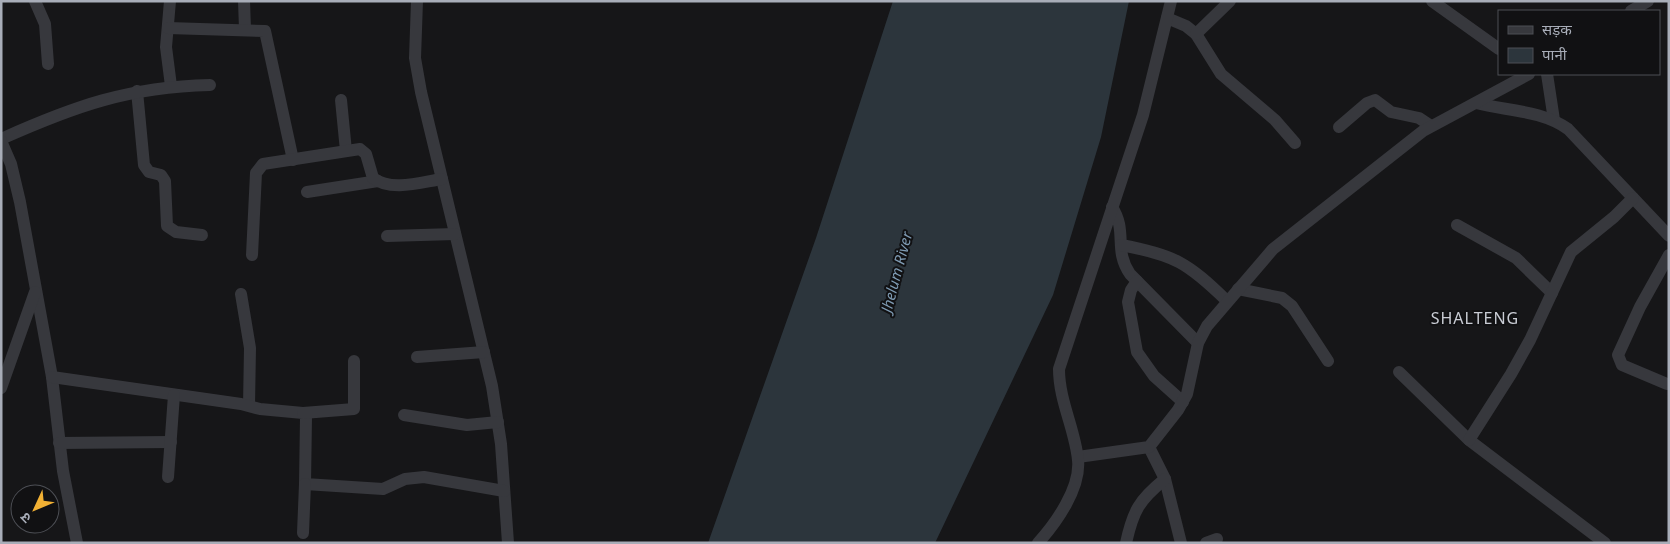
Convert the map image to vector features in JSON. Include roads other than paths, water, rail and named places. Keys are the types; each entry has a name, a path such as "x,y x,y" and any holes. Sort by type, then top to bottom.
{"street":[{"path":"35,1 45,24 48,64"},
{"path":"170,1 167,55 171,86"},
{"path":"244,1 245,29"},
{"path":"417,1 415,58 421,92 484,352 498,422 508,543"},
{"path":"1038,543 1056,518 1074,487 1078,470 1078,457 1060,386 1059,369 1143,115 1171,1"},
{"path":"1196,34 1230,1"},
{"path":"1432,1 1498,48"},
{"path":"1633,10 1648,1"},
{"path":"1167,18 1186,26 1196,34 1211,61 1221,74 1275,120 1295,143"},
{"path":"168,28 245,29 263,30 266,33 293,160"},
{"path":"1078,457 1149,447 1183,402 1191,381 1198,343 1207,326 1273,248 1393,153 1431,126 1527,75"},
{"path":"1547,75 1554,120"},
{"path":"78,543 60,443 52,377 17,185 2,145 85,104 137,91 171,86 210,85"},
{"path":"137,91 144,165 149,172 161,175 165,180 167,226 176,232 202,235"},
{"path":"341,100 346,151"},
{"path":"1340,127 1368,103 1375,100 1391,112 1411,116 1431,126"},
{"path":"1476,103 1554,120 1583,143 1669,236"},
{"path":"252,255 256,173 263,164 357,149 364,151 373,178 378,181 394,185 442,180"},
{"path":"307,192 378,181"},
{"path":"1469,440 1511,374 1571,252 1608,223 1633,198"},
{"path":"1112,207 1121,226 1123,263 1198,343"},
{"path":"1457,225 1516,258 1552,293"},
{"path":"387,236 455,234"},
{"path":"1121,245 1168,256 1190,267 1227,301"},
{"path":"1667,384 1622,365 1618,355 1640,307 1669,255"},
{"path":"1138,281 1129,295 1128,302 1137,352 1149,370 1183,402"},
{"path":"1238,289 1282,298 1292,306 1328,360"},
{"path":"1,388 4,374 35,290"},
{"path":"241,294 250,348 249,405"},
{"path":"417,357 484,352"},
{"path":"52,377 249,405 260,409 304,413 354,408 354,361"},
{"path":"1399,372 1469,440 1606,543"},
{"path":"168,477 174,395"},
{"path":"303,533 306,417 304,413"},
{"path":"404,415 467,425 498,422"},
{"path":"60,443 171,442"},
{"path":"1149,447 1165,479 1181,543"},
{"path":"305,484 383,489 414,477 424,477 504,491"},
{"path":"1126,543 1135,511 1142,498 1165,479"}],"water":[{"name":"Jhelum River","path":"893,1 1129,1 1101,137 1053,295 935,543 708,543 816,238"}],"district":[{"name":"SHALTENG","path":"1475,318"}]}
